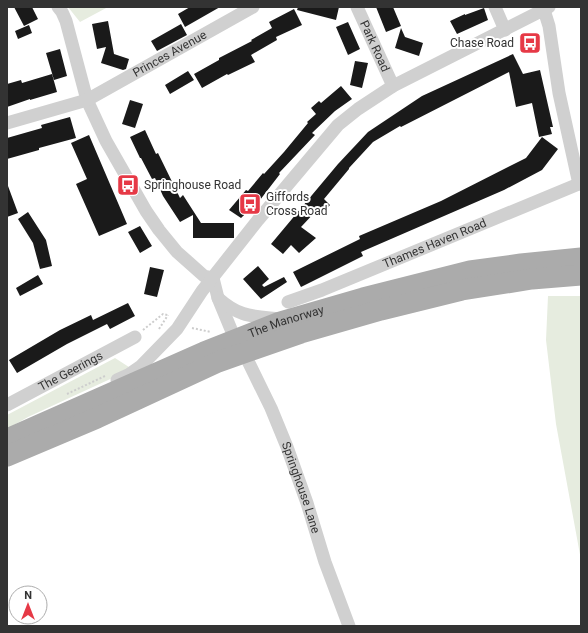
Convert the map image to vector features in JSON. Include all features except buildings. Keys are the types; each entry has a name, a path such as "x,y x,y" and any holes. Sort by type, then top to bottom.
{"main road":[{"name":"The Manorway","path":"7,456 97,418 218,362 288,311 363,298 470,271 581,258"},
{"name":"The Manorway","path":"7,438 240,346 301,334 381,310 462,290 532,279 581,275"}],"street":[{"path":"58,7 66,21 87,100 106,141 146,211 177,252 204,276 213,278"},
{"name":"Princes Avenue","path":"7,123 87,100 253,7"},
{"name":"Park Road","path":"357,7 393,86"},
{"path":"495,7 505,30"},
{"path":"7,438 78,399 128,375 141,366 177,329 213,278 258,220 338,125 358,109 393,86 547,8 559,93 580,184"},
{"name":"Thames Haven Road","path":"288,311 322,290 580,184"},
{"path":"213,278 218,298 240,346"},
{"path":"196,301 209,295 218,298 239,312 256,317 288,311"},
{"name":"The Geerings","path":"7,405 135,337"},
{"name":"Springhouse Lane","path":"240,346 271,408 287,448 307,504 325,562 349,626"}],"path":[{"path":"135,337 163,314 168,315 156,334"},
{"path":"190,327 194,330 207,331"},
{"path":"61,397 108,375"}],"shaded area":[{"path":"68,7 108,7 80,22"},
{"path":"548,296 581,296 581,560 556,424 546,340"},
{"path":"115,358 132,369 28,417 7,429 7,415"}],"place":[{"name":"Chase Road","path":"530,43"},
{"name":"Springhouse Road","path":"128,185"},
{"name":"Giffords Cross Road","path":"250,204"}]}
